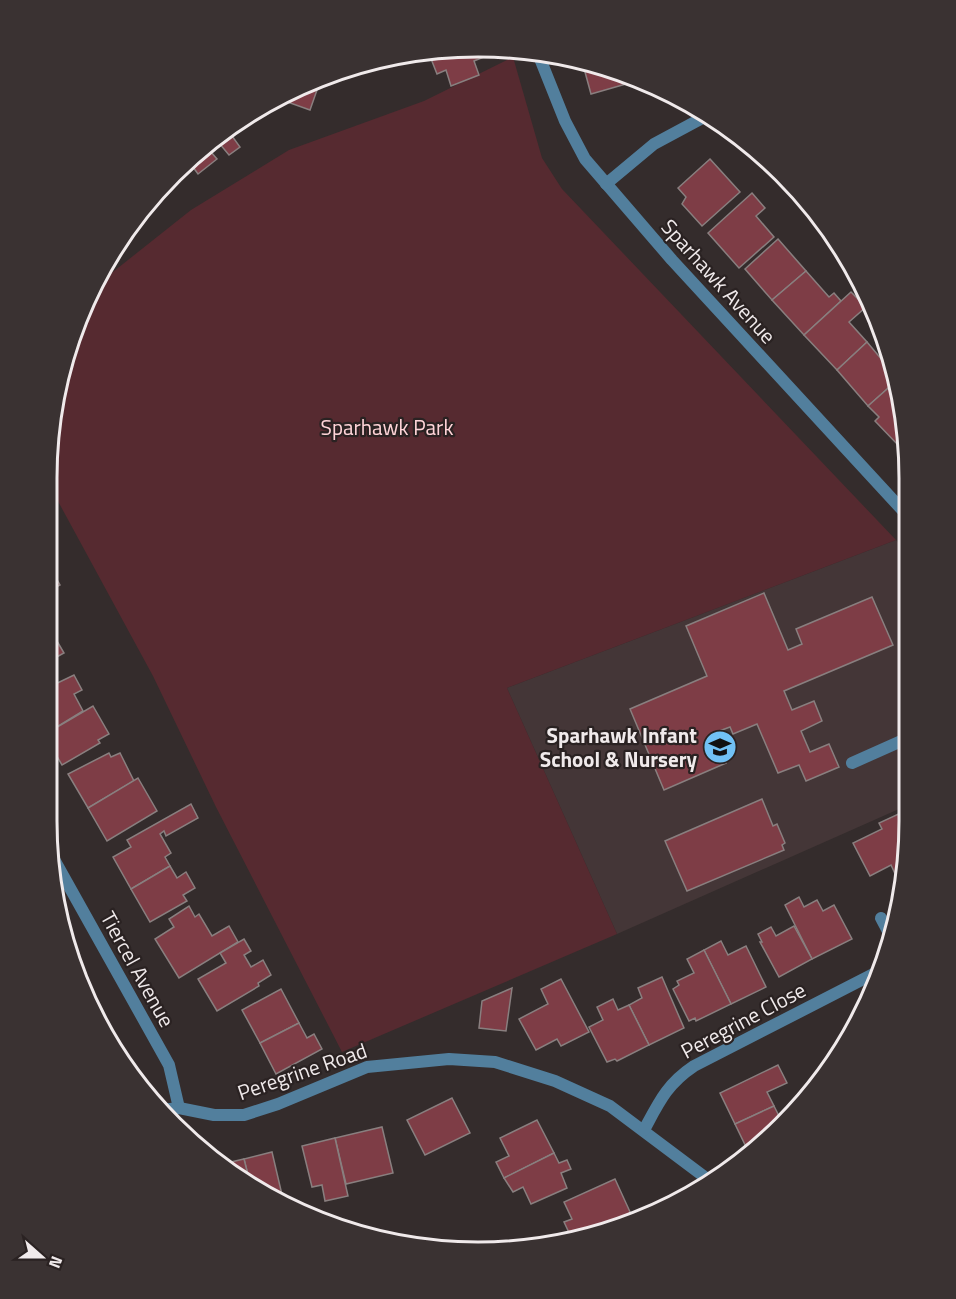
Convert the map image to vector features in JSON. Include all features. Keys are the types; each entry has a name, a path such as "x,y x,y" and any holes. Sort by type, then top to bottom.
{"street":[{"name":"Sparhawk Avenue","path":"542,62 565,121 585,159 672,260 899,506"},
{"path":"606,184 654,144 699,119"},
{"path":"852,763 899,742"},
{"name":"Tiercel Avenue","path":"60,871 169,1065 179,1108"},
{"path":"881,918 886,927"},
{"name":"Peregrine Close","path":"644,1130 663,1095 676,1078 694,1066 870,975"},
{"name":"Peregrine Road","path":"170,1109 244,1115 278,1104 368,1067 448,1059 495,1062 555,1081 610,1106 704,1176"}],"shaded area":[{"name":"Sparhawk Infant School & Nursery","path":"896,540 899,543 899,809 617,934 507,688"}],"green space":[{"name":"Sparhawk Park","path":"510,58 514,59 542,158 562,189 896,540 507,688 617,934 342,1052 216,807 153,676 57,499 58,450 71,369 89,317 109,275 191,210 289,150 424,101"}],"building":[{"path":"483,57 474,61 479,75 451,86 446,70 437,74 432,60"},
{"path":"585,70 626,84 591,94"},
{"path":"316,90 310,110 288,102"},
{"path":"232,136 240,147 229,155 221,145"},
{"path":"211,152 217,159 198,174 193,167"},
{"path":"710,159 740,192 702,226 682,204 686,197 678,188"},
{"path":"752,193 765,208 756,216 774,237 739,268 708,233"},
{"path":"778,239 806,271 772,300 745,269"},
{"path":"806,271 829,297 834,293 841,301 804,335 772,300"},
{"path":"851,292 860,301 864,309 849,322 867,342 837,370 804,335"},
{"path":"867,342 882,360 889,387 868,406 837,370"},
{"path":"889,387 897,444 875,421 879,417 868,406"},
{"path":"764,593 788,650 802,644 796,629 872,597 893,645 784,691 792,710 814,701 822,721 801,731 810,752 829,744 839,767 806,781 799,765 778,773 757,724 733,734 730,727 714,733 726,763 664,790 630,709 707,676 686,626"},
{"path":"57,641 64,653 57,657"},
{"path":"74,675 82,690 74,694 83,711 57,727 57,683"},
{"path":"93,706 109,734 98,740 100,743 62,765 57,756 57,727"},
{"path":"109,753 111,757 120,753 134,781 88,808 68,774"},
{"path":"138,778 157,811 107,841 88,808"},
{"path":"762,799 773,826 777,824 785,843 782,845 784,850 687,891 665,841"},
{"path":"191,804 198,818 166,836 164,831 160,834 171,853 165,857 170,866 131,889 113,857 131,847 127,840"},
{"path":"899,814 895,874 891,865 870,876 853,843 882,829 879,823"},
{"path":"170,866 177,878 186,872 195,888 183,895 187,901 150,922 131,889"},
{"path":"799,897 804,907 817,900 823,911 834,905 852,939 812,959 785,905"},
{"path":"189,906 195,917 199,914 212,936 229,926 238,942 179,978 155,939 174,927 169,919"},
{"path":"794,926 812,959 779,977 758,934 771,927 776,936"},
{"path":"244,939 251,951 244,955 251,967 263,960 271,975 258,983 259,986 217,1011 198,979 226,963 220,953"},
{"path":"721,941 728,955 746,946 766,987 731,1004 704,950"},
{"path":"704,950 731,1004 696,1021 695,1018 689,1021 673,989 679,985 677,981 694,973 687,959"},
{"path":"662,977 684,1028 649,1045 629,1005 642,998 638,988"},
{"path":"561,979 589,1032 561,1046 557,1039 536,1050 519,1019 548,1004 541,989"},
{"path":"512,988 506,1031 479,1028 482,1001"},
{"path":"281,989 299,1023 260,1043 242,1010"},
{"path":"613,999 618,1010 629,1005 649,1045 617,1061 615,1059 607,1062 589,1027 603,1020 597,1007"},
{"path":"299,1023 307,1038 314,1034 322,1049 276,1074 260,1043"},
{"path":"778,1065 787,1083 767,1092 774,1106 735,1124 720,1093"},
{"path":"452,1098 470,1133 425,1155 407,1120"},
{"path":"774,1106 779,1116 746,1146 735,1124"},
{"path":"537,1120 554,1153 504,1178 496,1162 509,1156 500,1138"},
{"path":"382,1127 393,1173 346,1184 335,1138"},
{"path":"335,1138 348,1196 325,1201 322,1185 312,1187 302,1146"},
{"path":"272,1152 282,1194 248,1173 244,1159"},
{"path":"554,1153 559,1163 567,1160 571,1169 561,1173 567,1188 531,1204 523,1187 513,1192 504,1178"},
{"path":"244,1159 248,1173 244,1171 231,1162"},
{"path":"615,1179 631,1213 569,1232 564,1222 572,1219 564,1202"}],"place":[{"name":"Sparhawk Infant School & Nursery","path":"720,747"}]}
